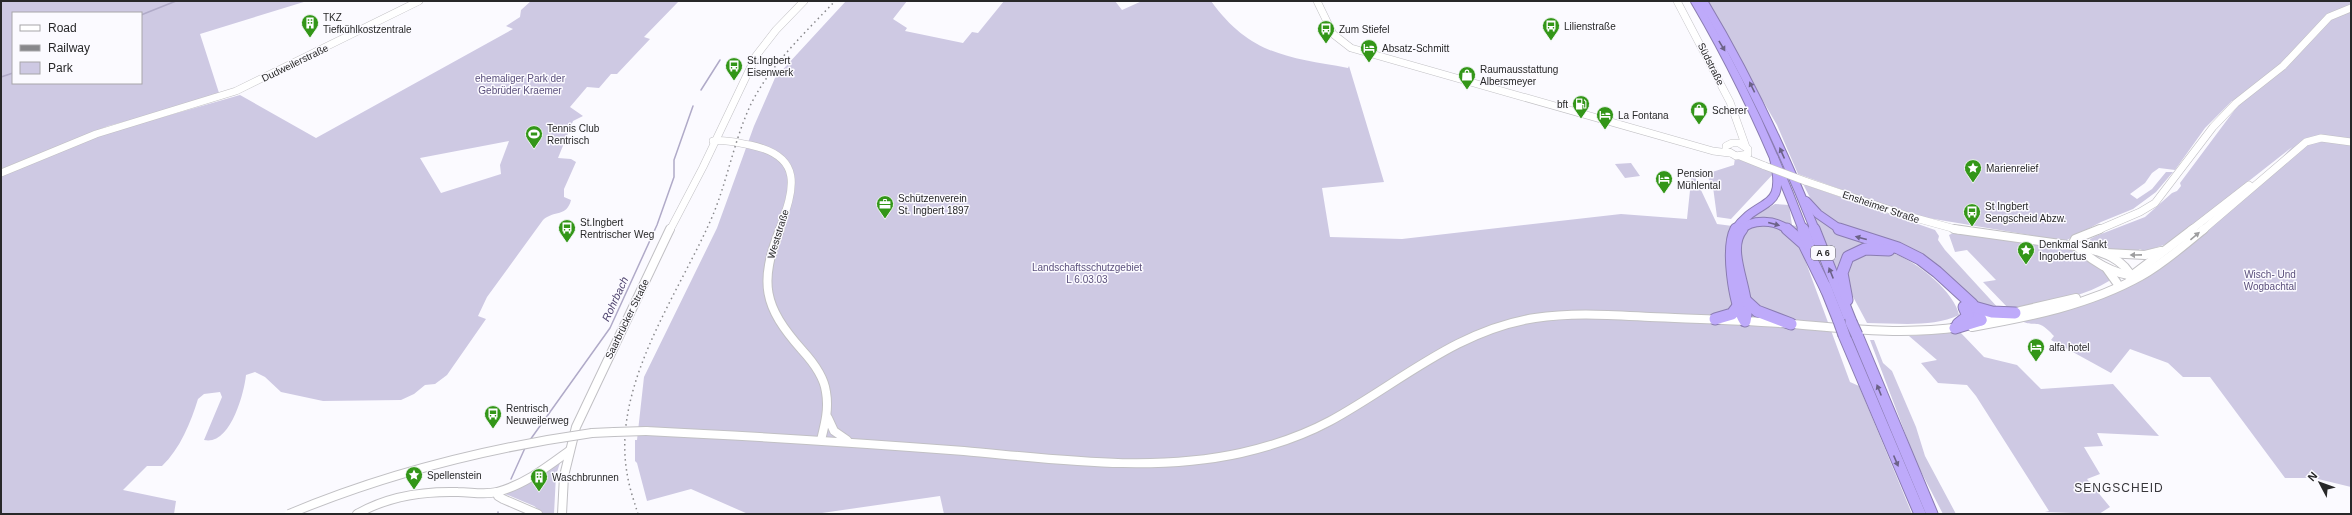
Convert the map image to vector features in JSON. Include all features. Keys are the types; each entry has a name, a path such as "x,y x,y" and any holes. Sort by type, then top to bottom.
{"highway":[{"name":"A 6","path":"1694,1 1739,77 1774,158 1844,335 1920,514"},
{"name":"A 6","path":"1703,1 1748,77 1800,182 1856,336 1932,514"},
{"path":"1745,321 1732,249 1734,232 1739,224 1765,206 1776,193 1779,179 1774,158"},
{"path":"1800,182 1812,208 1831,226 1851,235 1899,248 1920,258 1935,269 1968,306 1992,312 2015,313"},
{"path":"1715,319 1732,314 1742,303 1737,237 1743,227 1755,222 1777,224 1799,237 1807,248 1827,291"},
{"path":"1851,322 1843,266 1848,257 1865,249 1896,252 1916,261 1986,322"},
{"path":"1742,303 1757,311 1791,324"},
{"path":"1956,326 1968,316 1968,306"},
{"path":"1956,326 1986,322"}],"main road":[{"name":"Dudweilerstraße","path":"1,174 96,134 236,91 419,1"},
{"name":"Saarbrücker Straße","path":"562,514 562,490 568,451 581,415 673,223 755,58 776,30 804,1"},
{"path":"1317,1 1325,25 1337,40 1351,48 1713,151 1727,150 1727,145 1735,143 1746,147"},
{"name":"Südstraße","path":"1677,1 1730,102 1746,147 1749,151 1743,156"},
{"path":"2117,283 2112,272 2078,248 2081,245 2083,235 2140,212 2155,203 2179,174 2213,127 2236,103 2279,70 2329,17 2351,8"},
{"path":"1735,143 1740,129"},
{"path":"1986,322 2015,313 2073,299 2141,276 2188,242 2306,142 2313,139 2329,138 2351,142"},
{"name":"Weststraße","path":"713,143 754,145 769,150 780,157 790,168 791,189 770,254 767,275 768,294 779,321 818,368 826,389 828,418 821,440"},
{"name":"Ensheimer Straße","path":"1727,150 1800,182 1922,221 1970,232 2099,252"},
{"path":"1986,322 2023,318 2093,298 2131,279 2236,194 2270,172"},
{"path":"2099,252 2145,255 2171,246"},
{"path":"2099,252 2121,264 2131,279"},
{"path":"2102,264 2131,279"},
{"path":"290,514 382,477 438,460 516,444 614,432 646,431 785,437 1131,464 1172,463 1224,458 1261,450 1291,439 1328,422 1438,352 1465,338 1491,328 1544,316 1577,313 1715,319 1916,332 1956,326"},
{"path":"828,418 834,432 852,442"},
{"path":"357,514 381,502 400,497 445,492 497,492 540,472 568,451"},
{"path":"497,492 498,496 503,499 538,514"}],"green space":[{"path":"1,1 307,1 200,34 220,96 108,126 1,169"},
{"name":"ehemaliger Park der Gebrüder Kraemer","path":"531,1 679,1 644,37 650,39 617,74 611,74 599,88 587,87 570,107 583,116 573,121 558,158 571,159 576,162 564,189 564,197 571,200 569,205 563,211 551,215 543,220 487,297 478,316 486,319 447,375 435,384 425,385 414,394 401,400 323,401 281,392 265,377 255,372 246,375 239,405 234,417 221,435 213,440 204,440 222,397 220,392 204,394 198,399 184,435 174,452 162,466 147,466 123,490 176,501 174,514 1,514 1,175 83,140 240,95 316,138 513,29 506,26 520,17 521,10","holes":["509,141 500,165 501,174 441,193 420,158"]},
{"name":"Landschaftsschutzgebiet L 6.03.03","path":"846,1 907,1 893,19 907,28 905,31 963,43 972,32 978,33 1004,1 1115,1 1122,10 1142,1 1211,1 1240,33 1271,51 1306,60 1348,68 1349,66 1384,182 1322,188 1330,237 1402,239 1621,214 1687,219 1692,171 1717,224 1748,228 1751,225 1779,227 1798,241 1850,382 1859,386 1912,514 944,514 940,496 815,514 748,514 691,489 647,501 637,463 635,461 635,440 637,440 644,377 717,228 754,126 775,78"},
{"name":"Wisch- Und Wogbachtal","path":"1705,1 2351,1 2351,487 2314,478 2285,478 2210,377 2183,377 2168,363 2130,349 2111,373 2051,340 2054,336 2042,326 2022,321 2067,308 2141,274 2274,166 2292,147 2170,243 2145,251 2139,249 2141,252 2109,250 2091,243 2090,239 2096,236 2145,217 2172,193 2177,191 2181,186 2180,183 2239,104 2232,101 2205,128 2175,170 2159,168 2152,173 2145,183 2130,194 2137,199 2152,189 2166,172 2173,172 2156,192 2133,209 2101,222 2065,241 1916,216 1798,174 1777,125"},
{"path":"1735,158 1774,173 1731,219 1717,217 1713,187 1706,174 1734,165"},
{"path":"1631,163 1640,176 1625,178 1615,164"},
{"path":"1803,184 1935,230 1939,236 1938,240 1945,250 2000,310 1978,306 1942,269 1916,251 1863,236 1819,215"},
{"path":"1775,204 1789,205 1792,225 1796,226 1800,235 1789,227 1746,221"},
{"path":"1813,214 1898,251 1851,251 1840,280 1829,252 1831,251 1830,245 1827,245"},
{"path":"1953,233 2071,250 2094,262 2110,276 2109,281 2074,296 2010,310 1983,282 1996,280 1967,250 1955,252 1949,235"},
{"path":"1892,253 1912,262 1933,278 1950,297 1956,306 1959,315 1937,322 1926,323 1867,323 1850,291 1847,277 1850,259 1855,254"},
{"path":"1960,332 1984,357 2017,365 2041,389 2113,384 2159,436 2097,433 2103,446 2084,447 2100,474 2087,479 2110,507 2099,514 2045,512 2049,511 1976,396 1967,385 1938,383 1921,363 1937,360 1909,336"},
{"path":"1870,340 1874,340 1883,363 1892,371 1916,427 1925,456 1956,514 1943,514 1916,462"},
{"name":"Waschbrunnen","path":"557,462 560,463 556,475 554,514 544,514 534,506 503,493"}],"waterway":[{"path":"142,15 176,1"},
{"name":"Rohrbach","path":"701,90 720,60"},
{"path":"1,77 12,73"},
{"name":"Rohrbach","path":"530,440 610,328 657,225 674,177 674,160 693,106"},
{"name":"Rohrbach","path":"511,479 525,448"}],"railway":[{"path":"638,514 627,473 625,441 629,408 637,376 664,313 709,224 721,194 739,133 751,104 759,89 778,62 835,1"}],"place":[{"name":"TKZ Tiefkühlkostzentrale","path":"310,38"},
{"name":"Lilienstraße","path":"1551,41"},
{"name":"Zum Stiefel","path":"1326,44"},
{"name":"Absatz-Schmitt","path":"1369,63"},
{"name":"St.Ingbert Eisenwerk","path":"734,81"},
{"name":"Raumausstattung Albersmeyer","path":"1467,90"},
{"name":"bft","path":"1581,119"},
{"name":"Scherer","path":"1699,125"},
{"name":"La Fontana","path":"1605,130"},
{"name":"Tennis Club Rentrisch","path":"534,149"},
{"name":"Marienrelief","path":"1973,183"},
{"name":"Pension Mühlental","path":"1664,194"},
{"name":"Schützenverein St. Ingbert 1897","path":"885,219"},
{"name":"St Ingbert Sengscheid Abzw.","path":"1972,227"},
{"name":"St.Ingbert Rentrischer Weg","path":"567,243"},
{"name":"Denkmal Sankt Ingobertus","path":"2026,265"},
{"name":"alfa hotel","path":"2036,362"},
{"name":"Rentrisch Neuweilerweg","path":"493,429"},
{"name":"Spellenstein","path":"414,490"},
{"name":"Waschbrunnen","path":"539,492"}],"district":[{"name":"SENGSCHEID","path":"2119,488"}]}
